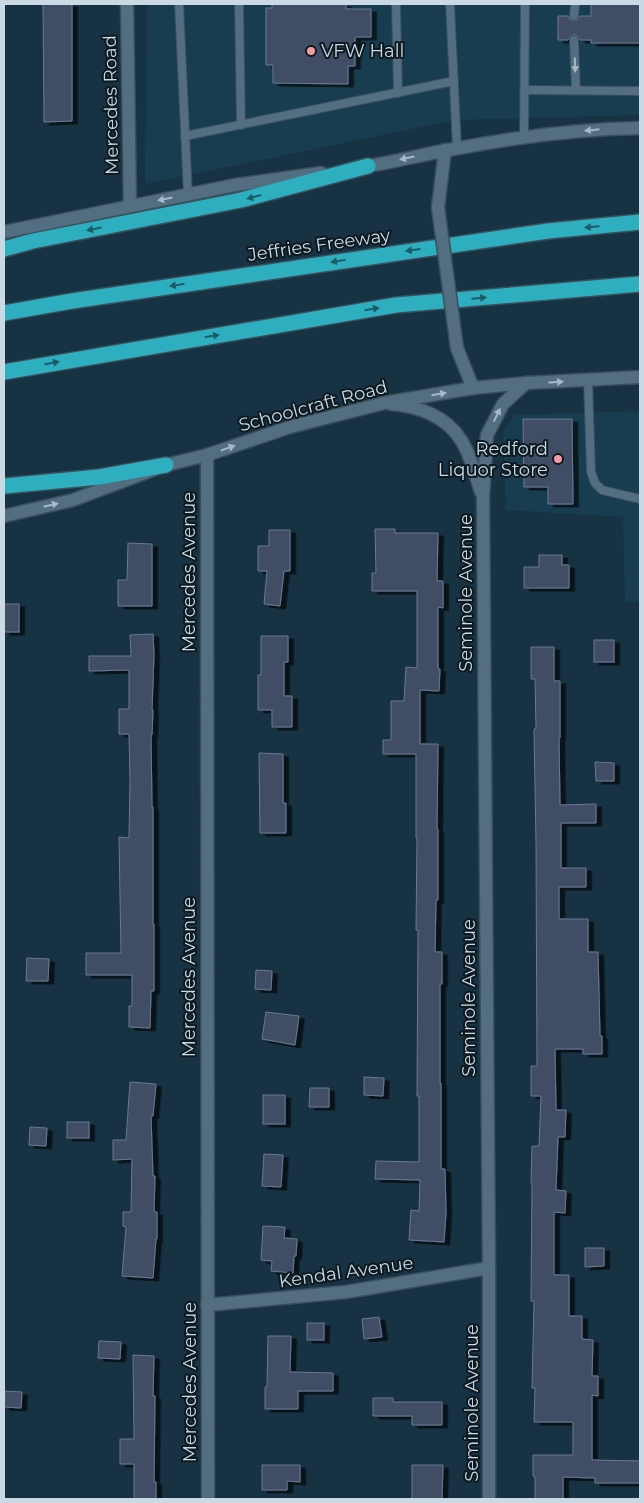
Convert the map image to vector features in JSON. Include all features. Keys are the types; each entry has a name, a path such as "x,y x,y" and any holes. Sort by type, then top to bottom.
{"highway":[{"path":"4,249 33,241 241,200 368,166"},
{"name":"Jeffries Freeway","path":"4,314 82,300 548,231 640,222"},
{"path":"4,372 396,305 640,284"},
{"path":"4,486 99,477 166,465"}],"street":[{"name":"Mercedes Road","path":"127,4 130,206"},
{"path":"4,232 236,185 368,166 451,149 524,137 601,129 640,128"},
{"path":"451,149 438,207 457,348 473,388"},
{"name":"Schoolcraft Road","path":"4,516 74,500 166,465 207,455 290,427 384,403 473,388 526,383 640,377"},
{"name":"Seminole Avenue","path":"489,1499 483,497 487,435 502,404 526,383"},
{"path":"384,403 420,409 436,416 452,428 462,441 483,497"},
{"name":"Mercedes Avenue","path":"207,455 208,1499"},
{"name":"Kendal Avenue","path":"207,1305 346,1292 489,1268"}],"lane":[{"path":"180,4 188,195"},
{"path":"239,4 241,124"},
{"path":"396,4 398,92"},
{"path":"450,4 454,81 451,149"},
{"path":"524,137 525,4"},
{"path":"574,16 575,4"},
{"path":"574,40 576,90"},
{"path":"185,136 454,81"},
{"path":"525,90 640,91"},
{"path":"588,380 591,472 595,484 602,490 640,499"}],"shaded area":[{"path":"147,4 640,4 640,115 455,120 145,184"},
{"path":"640,411 640,602 625,602 623,517 506,510 503,432 514,415"}],"building":[{"path":"43,4 72,4 72,121 44,122"},
{"name":"VFW Hall","path":"272,4 346,4 346,9 371,9 371,37 355,37 355,66 348,66 348,84 273,83 273,65 266,65 266,8 272,8"},
{"path":"591,4 640,4 640,43 591,43 591,40 580,40 574,34 568,40 558,40 558,16 568,16 570,20 576,21 580,16 591,16"},
{"path":"523,419 572,419 573,504 548,504 548,487 524,487"},
{"path":"375,529 395,529 395,533 438,533 437,581 443,581 443,608 438,607 439,691 420,690 420,744 438,744 438,900 436,900 435,952 442,952 442,984 440,984 440,1083 441,1169 445,1169 446,1213 444,1242 409,1240 411,1210 419,1211 420,1180 375,1179 376,1161 419,1162 419,1096 417,1096 416,754 383,754 383,740 391,740 391,701 404,701 406,667 417,668 417,591 372,591 372,573 376,573"},
{"path":"269,530 290,530 290,571 284,571 280,606 264,604 267,571 258,571 258,546 269,546"},
{"path":"128,543 152,544 152,606 118,606 118,580 127,580"},
{"path":"539,555 562,555 562,565 569,565 569,588 524,588 524,567 539,567"},
{"path":"4,604 19,604 19,632 4,632"},
{"path":"153,634 153,710 151,735 154,991 151,991 150,1028 129,1027 129,1006 132,1006 132,975 86,975 86,953 121,953 119,837 129,838 130,780 129,734 119,734 119,709 129,709 129,670 89,671 89,656 131,656 130,635"},
{"path":"261,636 288,636 288,662 284,662 284,696 292,696 292,727 272,727 272,710 258,710 258,675 261,675"},
{"path":"594,640 614,640 614,662 594,662"},
{"path":"531,647 554,647 554,681 560,681 560,805 596,804 596,823 561,823 561,868 586,868 586,887 559,887 559,919 588,919 588,952 598,952 602,1054 583,1054 583,1049 555,1049 556,1110 566,1110 565,1137 558,1137 556,1190 566,1191 565,1213 554,1212 554,1275 569,1275 569,1316 582,1316 582,1339 593,1340 592,1376 598,1376 598,1396 592,1395 592,1460 640,1461 640,1483 595,1483 595,1478 563,1477 563,1499 535,1499 535,1477 533,1476 533,1455 573,1455 573,1422 534,1422 535,1388 532,1388 534,1301 531,1301 532,1146 539,1146 541,1096 531,1096 531,1066 537,1066 534,729 536,729 535,679 531,679"},
{"path":"259,753 283,754 283,803 286,803 286,833 260,833"},
{"path":"595,762 614,763 614,781 596,781"},
{"path":"27,958 49,959 48,981 26,981"},
{"path":"256,970 272,971 271,990 255,989"},
{"path":"266,1012 299,1016 295,1045 262,1039"},
{"path":"364,1077 384,1078 383,1096 364,1095"},
{"path":"130,1082 156,1084 153,1116 151,1116 153,1176 155,1176 154,1212 157,1212 157,1239 153,1278 122,1276 126,1227 123,1226 123,1212 131,1212 132,1159 113,1160 113,1140 126,1140"},
{"path":"310,1088 329,1088 329,1107 309,1107"},
{"path":"263,1095 285,1095 285,1124 263,1124"},
{"path":"67,1122 89,1122 89,1138 67,1138"},
{"path":"30,1127 47,1128 46,1146 29,1145"},
{"path":"264,1154 283,1155 281,1187 262,1186"},
{"path":"263,1226 285,1227 284,1238 297,1239 293,1273 271,1271 272,1261 261,1260"},
{"path":"585,1248 604,1248 604,1266 585,1267"},
{"path":"379,1317 382,1337 364,1339 362,1319"},
{"path":"307,1323 324,1323 324,1340 307,1340"},
{"path":"268,1336 291,1336 290,1372 333,1373 333,1391 298,1391 298,1409 265,1409"},
{"path":"99,1341 121,1342 120,1359 98,1358"},
{"path":"133,1355 154,1356 154,1482 156,1482 156,1499 134,1499 134,1464 120,1464 120,1439 134,1439"},
{"path":"5,1391 22,1392 21,1408 4,1407"},
{"path":"373,1398 393,1398 393,1402 442,1402 442,1425 412,1425 412,1416 373,1416"},
{"path":"262,1465 300,1465 300,1482 287,1481 287,1490 262,1490"},
{"path":"412,1465 443,1465 442,1499 412,1499"}],"place":[{"name":"VFW Hall","path":"311,51"},
{"name":"Redford Liquor Store","path":"558,459"}]}
